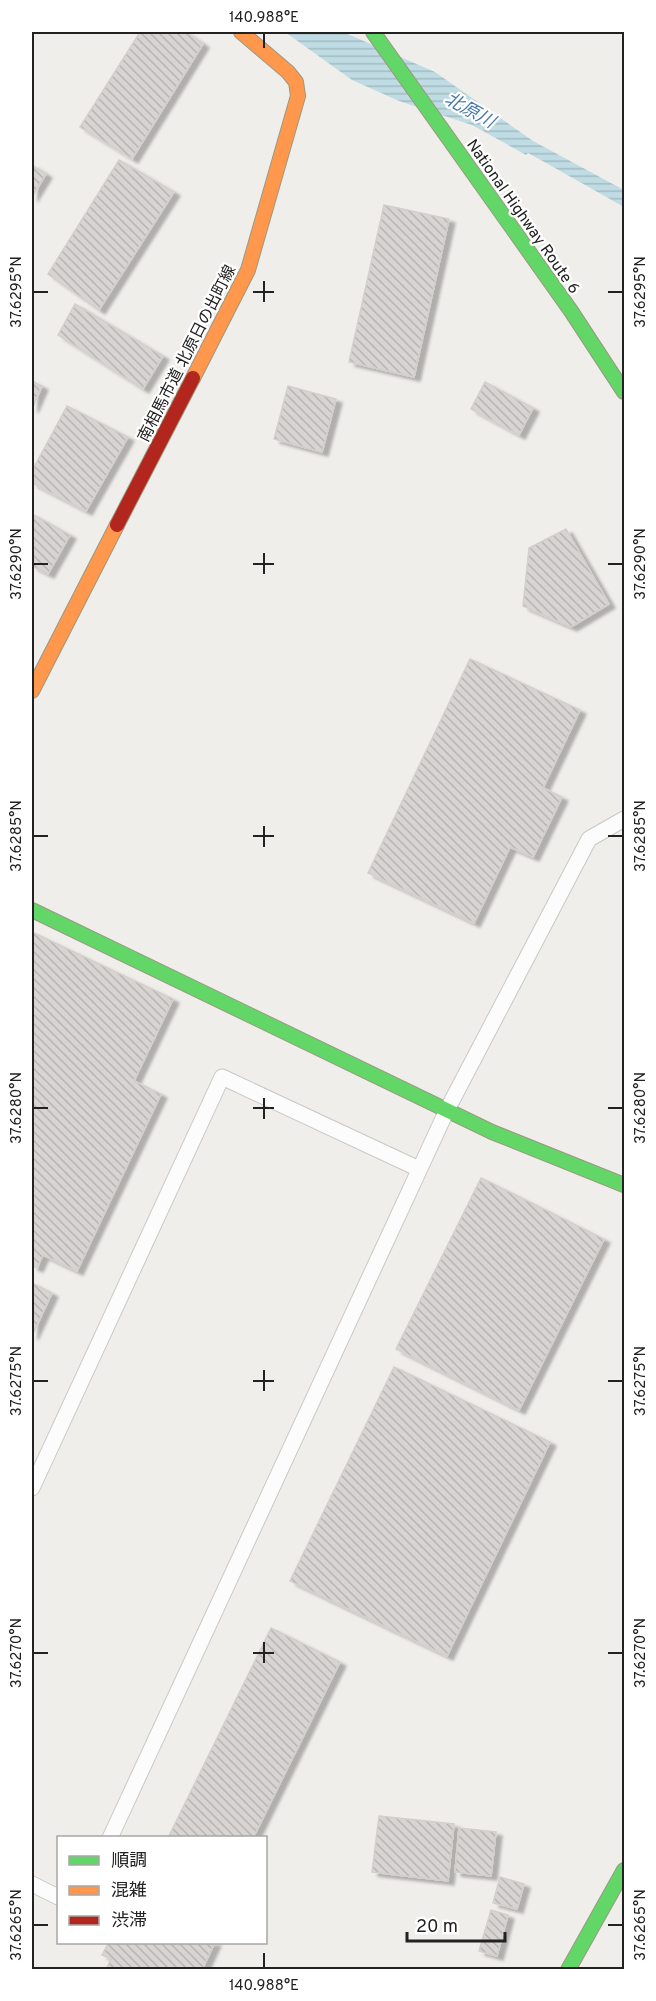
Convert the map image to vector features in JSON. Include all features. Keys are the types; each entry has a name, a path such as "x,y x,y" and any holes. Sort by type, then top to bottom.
{"main road":[{"name":"南相馬市道 北原日の出町線","path":"32,691 248,270 298,96 296,82 288,72 240,32"},
{"name":"National Highway Route 6","path":"373,32 572,311 624,392"},
{"path":"32,910 492,1132 624,1185"},
{"path":"568,1970 624,1870"}],"lane":[{"path":"111,1836 447,1110 589,839 624,819"},
{"path":"32,1488 222,1077 419,1169"},
{"path":"32,1884 57,1896"}],"water":[{"name":"北原川","path":"285,32 343,32 435,72 533,141 624,190 624,207 528,153 526,155 472,125 399,101 352,80"}],"building":[{"path":"140,32 186,32 203,44 132,159 80,127"},
{"path":"119,160 174,192 99,310 48,274"},
{"path":"32,165 46,174 32,197"},
{"path":"384,205 449,219 414,377 349,362"},
{"path":"75,304 163,356 143,389 58,335"},
{"path":"32,381 42,386 32,409"},
{"path":"485,382 533,408 519,435 471,409"},
{"path":"288,386 336,399 322,452 274,439"},
{"path":"67,406 128,437 86,511 32,483 32,471"},
{"path":"32,514 70,535 48,574 32,566"},
{"path":"566,529 609,604 571,627 523,606 529,548"},
{"path":"470,659 580,710 543,788 562,797 533,857 510,847 474,923 368,873"},
{"path":"32,932 173,999 134,1081 161,1094 77,1271 43,1255 37,1268 32,1266"},
{"path":"481,1178 604,1239 519,1410 396,1349"},
{"path":"32,1283 52,1293 32,1336"},
{"path":"394,1367 550,1442 447,1656 290,1581"},
{"path":"271,1628 340,1662 254,1836 169,1836"},
{"path":"379,1816 454,1824 448,1881 372,1872"},
{"path":"459,1828 496,1832 491,1876 455,1872"},
{"path":"500,1877 524,1884 517,1909 493,1903"},
{"path":"491,1910 508,1915 497,1956 479,1951"},
{"path":"108,1944 214,1944 202,1970 111,1970 107,1968 111,1959 102,1955"}],"traffic: fast":[{"path":"373,32 571,311 624,392"},
{"path":"32,910 492,1132 624,1185"},
{"path":"568,1970 624,1870"}],"traffic: slow":[{"path":"193,378 248,270 298,96 296,82 288,72 241,32"},
{"path":"32,691 117,525"}],"traffic: jam":[{"path":"117,525 193,378"}]}
